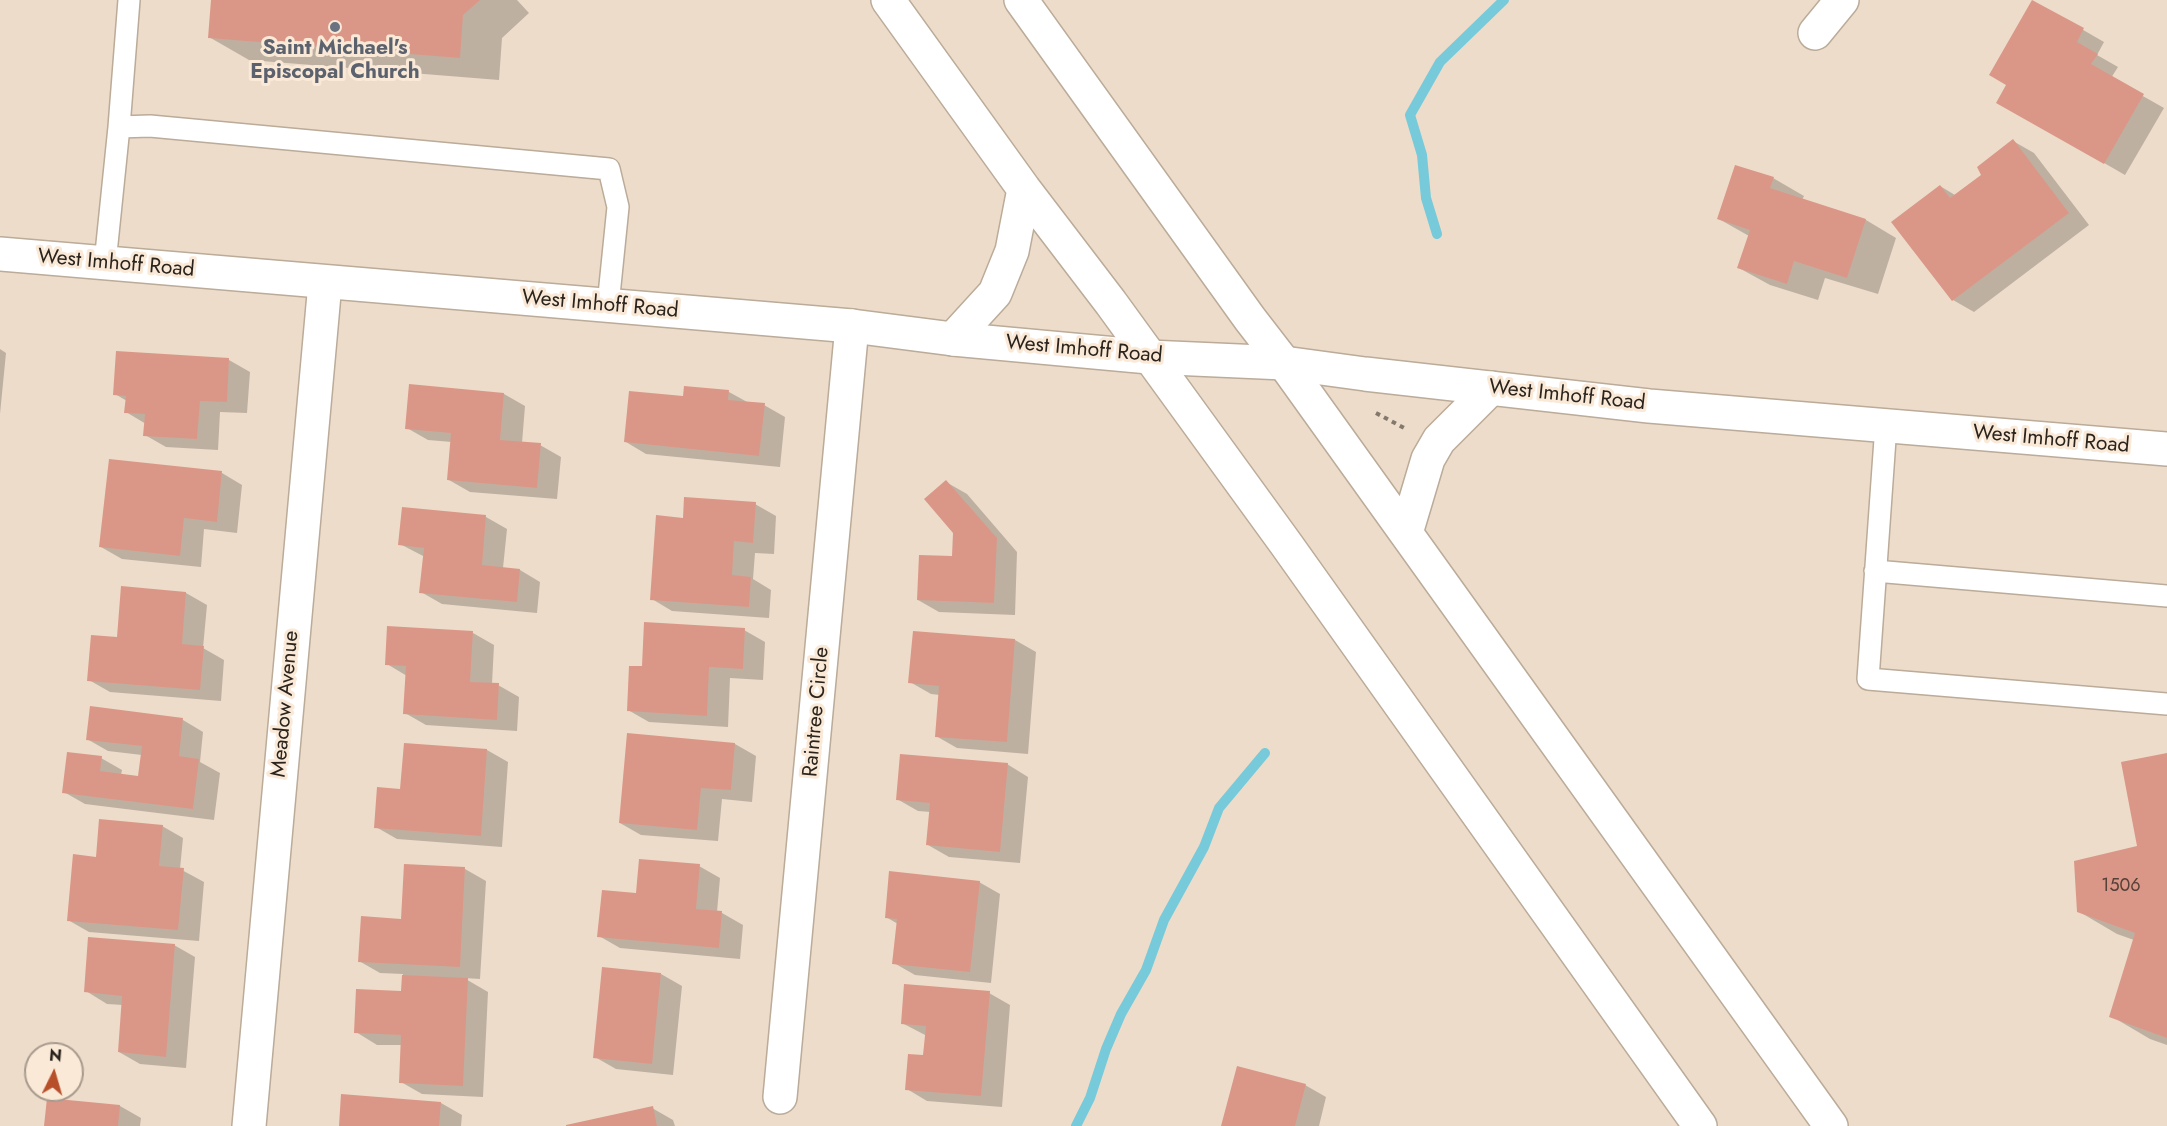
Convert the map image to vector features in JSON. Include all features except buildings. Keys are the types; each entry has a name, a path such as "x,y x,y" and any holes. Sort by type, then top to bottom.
{"main road":[{"path":"888,0 1024,189 1286,544 1700,1126"},
{"path":"1021,0 1406,532 1831,1126"},
{"path":"1815,33 1842,0"},
{"path":"953,339 995,293 1012,251 1024,189"},
{"name":"West Imhoff Road","path":"0,254 852,326 953,339 1149,357 1284,363 1649,406 2167,449"},
{"name":"Meadow Avenue","path":"249,1126 325,283"},
{"name":"Raintree Circle","path":"780,1097 852,326"},
{"path":"1406,532 1428,459 1439,440 1491,388"}],"lane":[{"path":"105,263 129,0"},
{"path":"119,127 150,126 609,169 618,207 608,306"},
{"path":"1886,425 1868,679 2167,704"},
{"path":"1875,571 2167,596"}],"path":[{"path":"1371,410 1410,431"}],"waterway":[{"path":"1437,234 1426,198 1422,155 1410,115 1440,62 1504,0"},
{"path":"1076,1126 1090,1098 1106,1049 1121,1014 1146,970 1164,920 1204,847 1219,808 1265,753"}],"place":[{"name":"Saint Michael's Episcopal Church","path":"335,27"}]}
